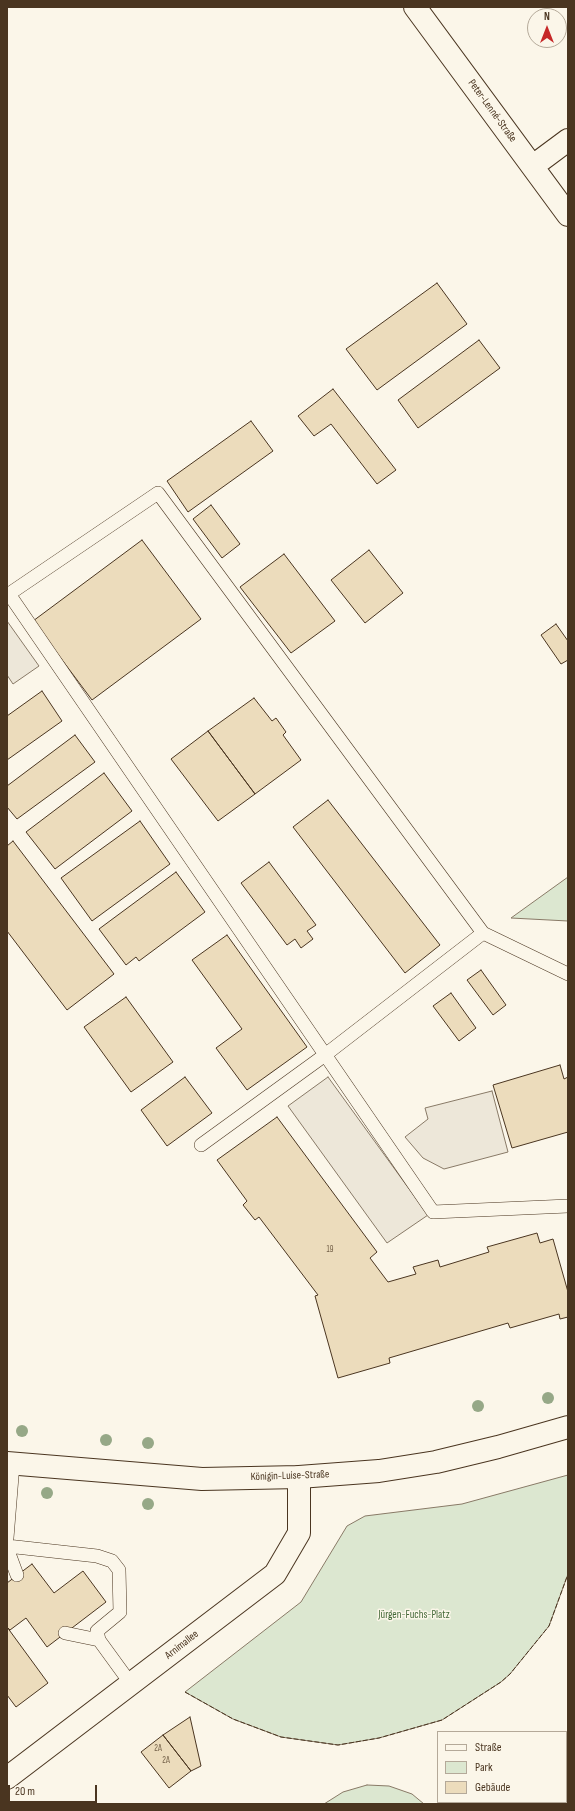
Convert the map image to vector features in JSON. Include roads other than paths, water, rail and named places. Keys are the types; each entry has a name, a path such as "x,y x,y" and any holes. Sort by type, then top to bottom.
{"street":[{"name":"Peter-Lenné-Straße","path":"415,7 568,215"},
{"path":"533,166 568,140"},
{"name":"Königin-Luise-Straße","path":"10,1463 202,1479 299,1477 379,1471 436,1462 498,1447 568,1426"},
{"name":"Arnimallee","path":"7,1778 275,1574 299,1533 299,1477"}],"lane":[{"path":"568,974 482,933 158,493 8,595 433,1212 568,1206"},
{"path":"201,1144 325,1055 482,933"},
{"path":"7,1538 10,1463"},
{"path":"17,1575 7,1547 97,1556 112,1561 119,1570 120,1612 97,1631 99,1640 131,1684"},
{"path":"65,1633 99,1640"}],"park label":[{"name":"Jürgen-Fuchs-Platz","path":"414,1615"}]}
